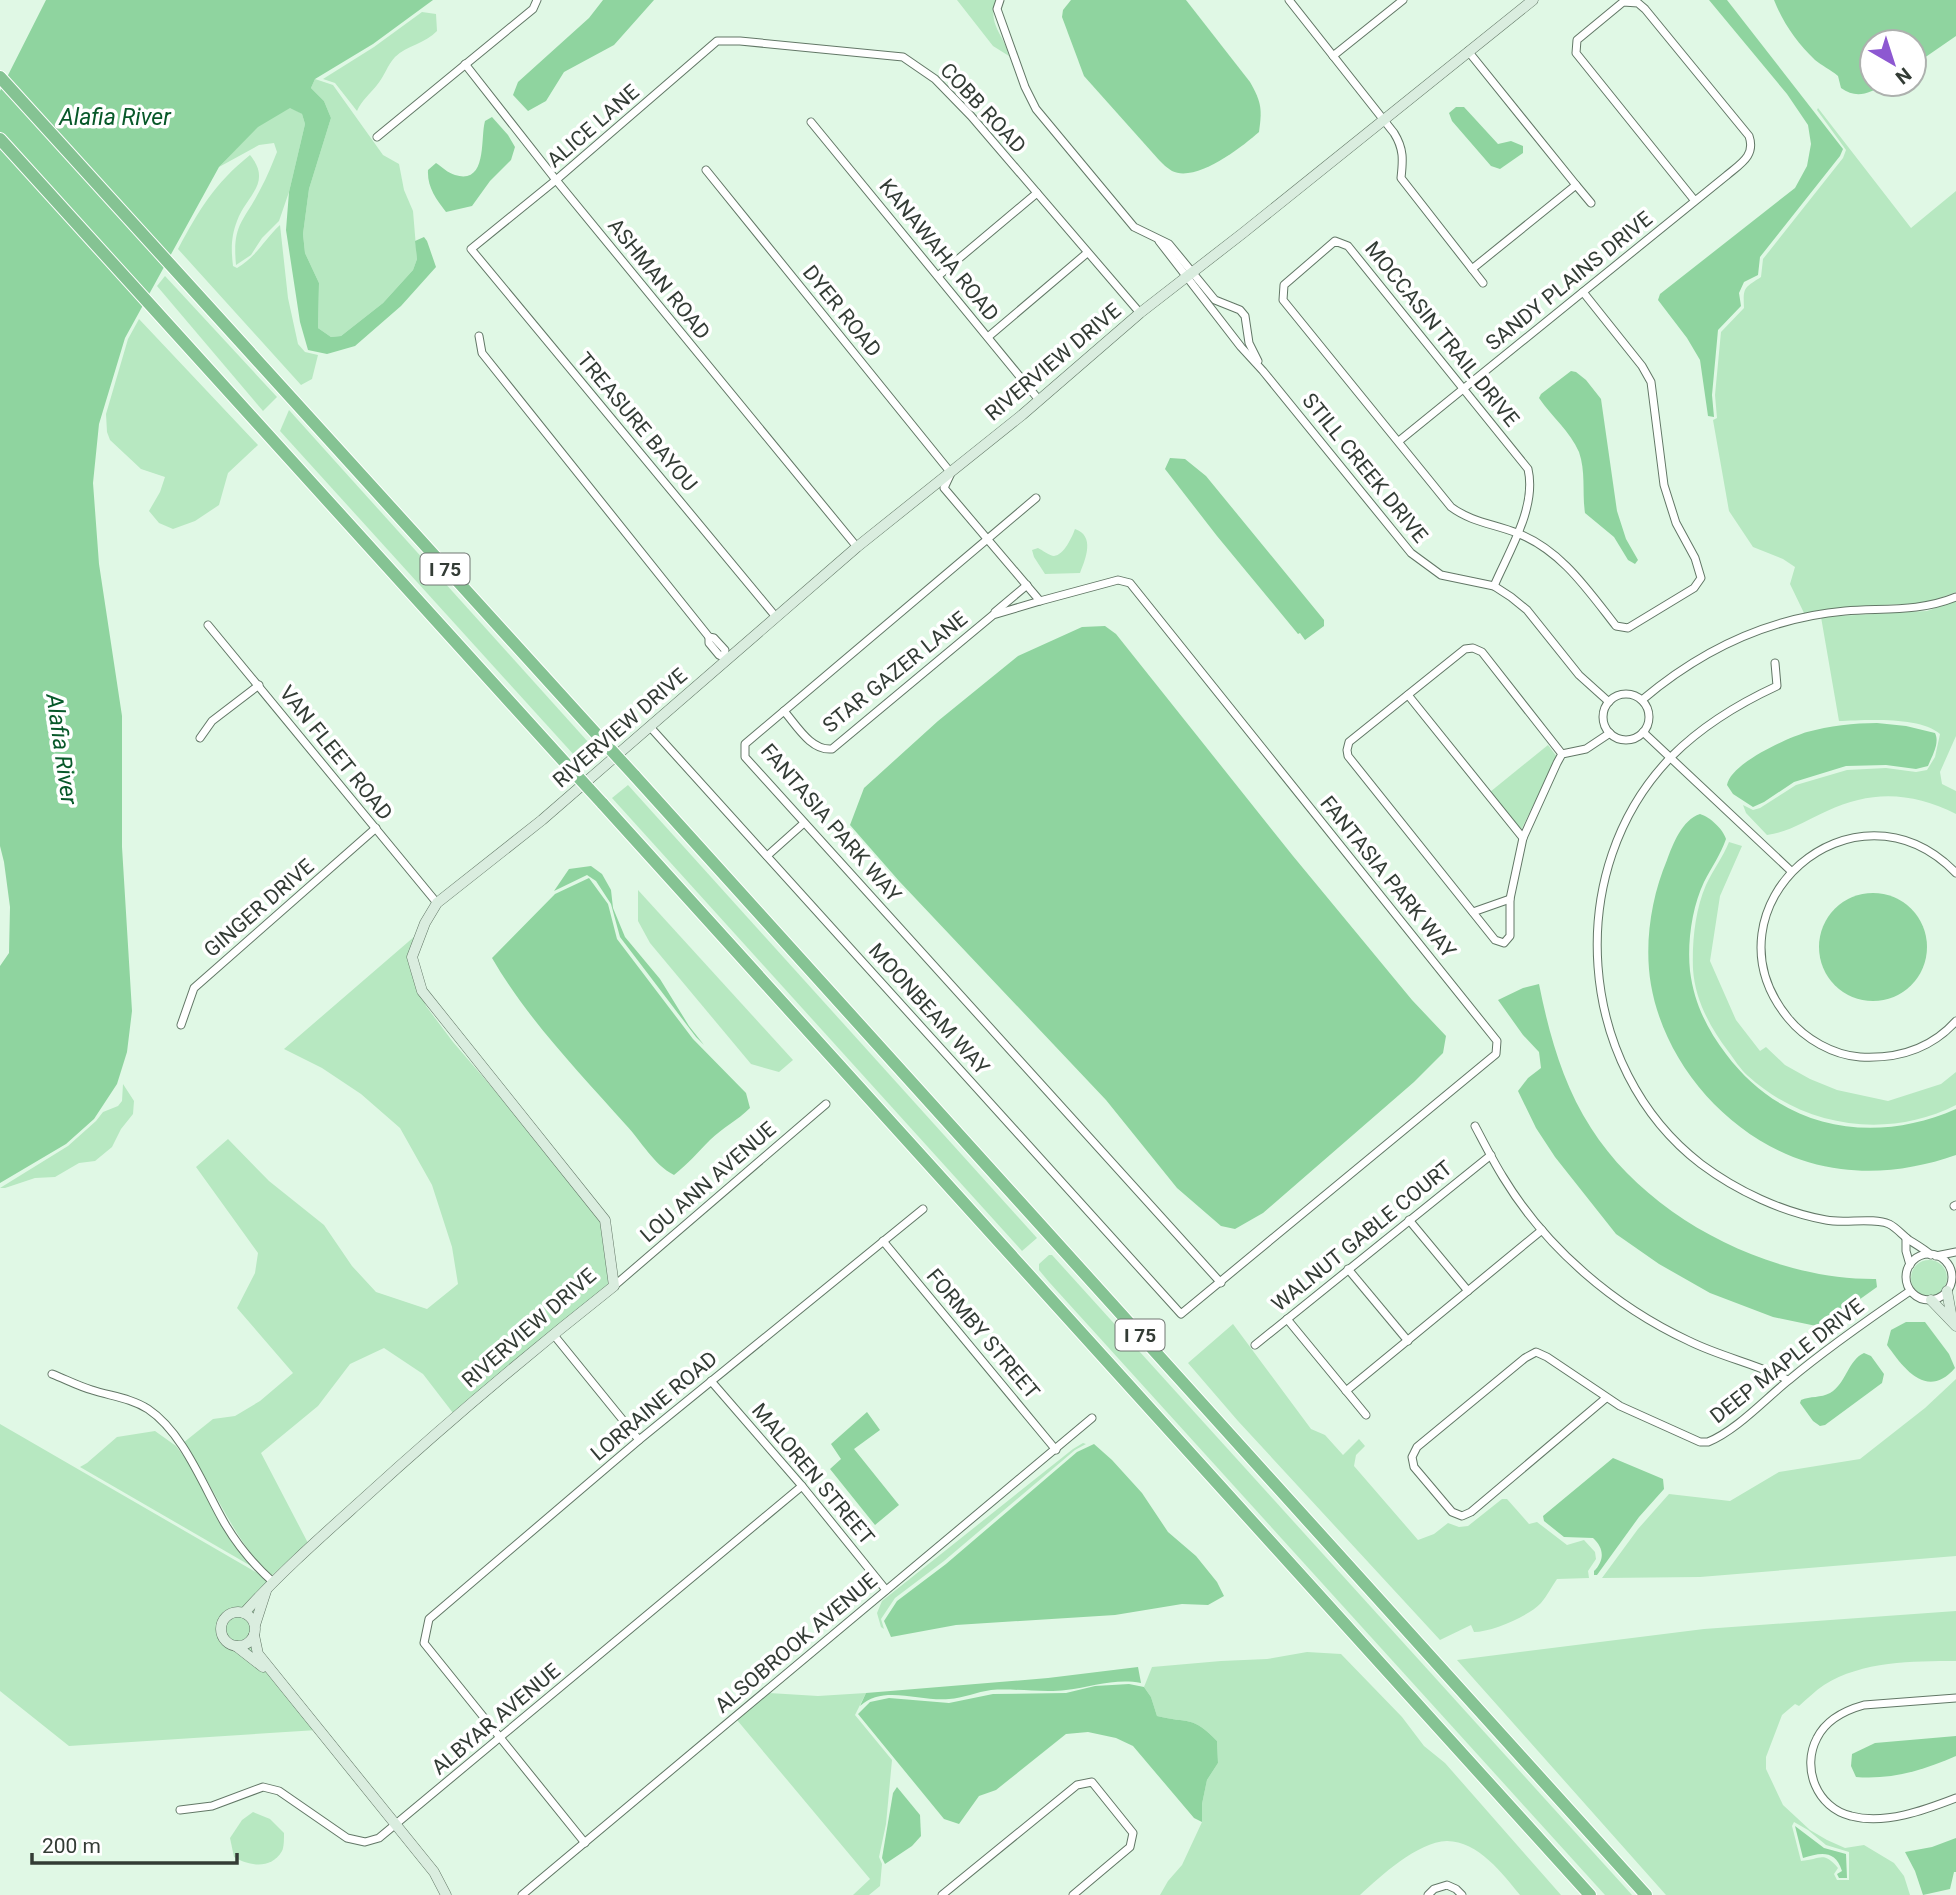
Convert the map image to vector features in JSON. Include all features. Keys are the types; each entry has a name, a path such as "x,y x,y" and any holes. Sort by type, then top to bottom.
{"highway":[{"name":"I 75","path":"0,77 1647,1895"},
{"name":"I 75","path":"0,139 1590,1895"}],"street":[{"path":"377,137 533,9 537,0"},
{"path":"1000,0 997,9 1025,87 1036,109 1134,227 1159,240 1215,300 1240,310 1247,325 1231,333"},
{"path":"1289,0 1401,143 1404,158 1401,178 1483,283"},
{"path":"1334,56 1402,0"},
{"name":"RIVERVIEW DRIVE","path":"236,1646 223,1637 221,1628 229,1615 244,1613 270,1585 410,1456 553,1334 614,1286 605,1220 422,991 412,957 425,923 437,903 542,820 651,728 726,658 857,547 1039,400 1140,313 1533,0"},
{"name":"SANDY PLAINS DRIVE","path":"1399,441 1695,201 1749,155 1752,145 1749,136 1645,9 1638,3 1623,2 1577,40 1576,53 1695,201"},
{"name":"ALICE LANE","path":"471,248 556,180 718,41 740,41"},
{"name":"COBB ROAD","path":"740,41 903,57 935,79 971,116 1140,313"},
{"path":"1468,51 1591,203"},
{"name":"ASHMAN ROAD","path":"465,64 556,180 857,547"},
{"name":"KANAWAHA ROAD","path":"811,122 1039,400"},
{"name":"DYER ROAD","path":"706,170 951,473"},
{"path":"1472,269 1576,185"},
{"path":"938,276 1037,193"},
{"name":"MOCCASIN TRAIL DRIVE","path":"1494,586 1517,533 1531,493 1528,469 1348,246 1335,241 1284,285 1283,300 1451,507 1478,522 1517,533 1545,547 1564,563 1616,626 1629,628 1695,587 1701,578 1695,558 1676,523 1664,485 1651,382 1642,366 1583,292"},
{"name":"TREASURE BAYOU","path":"471,248 776,617"},
{"path":"988,337 1087,253"},
{"name":"STILL CREEK DRIVE","path":"1189,273 1231,333 1411,553 1441,575 1494,586 1527,610 1578,675 1609,702"},
{"name":"STILL CREEK DRIVE","path":"1247,325 1249,342 1263,370"},
{"path":"479,336 482,353 709,637 714,638 725,650 726,658"},
{"path":"951,473 944,488 1040,601"},
{"name":"FANTASIA PARK WAY","path":"1036,498 745,744 745,757 1221,1283"},
{"name":"FANTASIA PARK WAY","path":"1040,601 1118,580 1130,583 1497,1041 1496,1054 1181,1314"},
{"path":"993,615 1027,585"},
{"path":"1642,700 1704,654 1752,631 1790,619 1827,612 1927,607 1956,597"},
{"name":"STAR GAZER LANE","path":"784,711 814,746 824,750 832,749 993,615 1040,601"},
{"name":"VAN FLEET ROAD","path":"208,625 437,903"},
{"path":"1473,648 1482,652 1562,754 1523,838 1510,900 1510,936 1504,943 1495,940 1348,756 1347,750 1349,743 1408,695 1465,649 1473,648"},
{"path":"1775,663 1777,686 1729,710 1699,731 1671,757 1641,794 1624,825 1600,895 1596,936 1597,970 1611,1035 1627,1073 1647,1107 1668,1133 1701,1164 1735,1186 1773,1205 1827,1221 1887,1223 1947,1264 1951,1276"},
{"path":"200,738 212,721 259,685"},
{"path":"1621,694 1629,694 1642,700 1647,705 1649,720 1643,732 1630,739 1610,733 1604,722 1605,708 1609,702 1621,694"},
{"path":"1408,695 1523,838"},
{"name":"MOONBEAM WAY","path":"651,728 1181,1314"},
{"path":"1643,732 1791,871"},
{"path":"1562,754 1586,749 1610,733"},
{"path":"767,856 804,823"},
{"name":"GINGER DRIVE","path":"181,1025 194,988 376,828"},
{"path":"1956,873 1940,858 1919,846 1888,837 1853,838 1825,846 1791,871 1777,891 1767,914 1761,948 1768,985 1791,1023 1820,1045 1838,1052 1854,1057 1896,1056 1936,1039 1956,1021"},
{"path":"1473,912 1510,900"},
{"name":"LOU ANN AVENUE","path":"614,1286 826,1104"},
{"path":"1475,1126 1503,1178 1542,1230 1561,1252 1602,1288 1644,1317 1691,1343 1788,1380"},
{"name":"WALNUT GABLE COURT","path":"1255,1345 1491,1155"},
{"name":"LORRAINE ROAD","path":"500,1738 424,1643 429,1619 639,1440 923,1209"},
{"path":"1409,1220 1468,1291"},
{"path":"1346,1391 1542,1230"},
{"path":"1906,1238 1910,1265"},
{"name":"FORMBY STREET","path":"883,1241 1056,1450"},
{"path":"1954,1323 1931,1300 1920,1298 1910,1291 1906,1278 1910,1265 1919,1257 1956,1252"},
{"path":"1954,1323 1947,1291 1956,1267"},
{"path":"1348,1269 1408,1341"},
{"name":"DEEP MAPLE DRIVE","path":"1606,1398 1471,1512 1462,1516 1452,1513 1414,1466 1412,1457 1416,1447 1525,1358 1536,1352 1606,1398 1680,1434 1700,1442 1708,1442 1869,1318 1910,1291"},
{"path":"1931,1300 1947,1291"},
{"path":"1287,1319 1366,1415"},
{"path":"553,1334 639,1440"},
{"path":"52,1374 130,1401 147,1409 161,1421 197,1468 226,1525 270,1585"},
{"name":"MALOREN STREET","path":"711,1381 802,1486 886,1590"},
{"name":"ALSOBROOK AVENUE","path":"522,1895 1092,1418"},
{"name":"ALBYAR AVENUE","path":"180,1810 212,1806 263,1787 279,1791 347,1838 365,1842 379,1838 802,1486"},
{"name":"RIVERVIEW DRIVE","path":"254,1630 270,1585"},
{"path":"244,1613 249,1616 254,1630 258,1654 433,1872 446,1895"},
{"path":"236,1646 247,1643 254,1630"},
{"path":"236,1646 276,1678"},
{"path":"1956,1698 1864,1705 1850,1709 1817,1738 1811,1767 1817,1791 1824,1800 1849,1816 1875,1817 1911,1813 1956,1798"},
{"path":"500,1738 585,1843"},
{"path":"942,1895 1077,1785 1092,1782 1133,1833 1130,1847 1073,1895"},
{"path":"1428,1895 1434,1889 1447,1885 1457,1889 1462,1895"}],"shaded area":[{"path":"957,0 996,0 995,23 1009,56 993,46"},
{"path":"422,12 436,14 437,31 395,57 357,111 335,83 323,79 374,47"},
{"path":"315,79 333,85 383,155 399,164 404,190 413,211 417,259 413,270 383,303 341,336 331,337 318,328 319,283 305,253 303,234 309,189 331,118 324,101 311,88"},
{"path":"290,107 302,114 305,124 289,192 279,221 262,238 251,255 236,265 238,231 277,152 274,143 259,145 219,167 258,126"},
{"path":"1818,108 1911,228 1956,191 1956,592 1926,603 1859,606 1804,613 1790,584 1795,567 1753,547 1729,511 1713,420 1717,418 1715,395 1721,332 1744,308 1744,292 1761,277 1763,259 1843,158 1846,150"},
{"path":"250,155 259,174 258,182 235,227 232,243 233,266 237,268 250,258 280,225 288,298 298,344 305,352 318,355 312,379 301,385 178,249 208,198"},
{"path":"165,276 277,397 263,411 157,286"},
{"path":"139,319 258,445 228,473 219,505 195,521 173,529 159,523 149,511 165,477 141,469 110,440 107,432 106,414 128,339"},
{"path":"289,410 589,743 574,755 280,431"},
{"path":"1075,529 1081,532 1087,542 1080,573 1045,574 1032,550 1038,548 1052,556 1058,555"},
{"path":"1956,601 1956,736 1940,772 1942,784 1956,791 1956,814 1924,801 1892,796 1876,797 1844,804 1791,828 1767,835 1746,813 1743,805 1753,810 1760,808 1796,785 1847,770 1927,770 1935,757 1940,734 1931,728 1892,720 1839,721 1821,617 1927,611"},
{"path":"1548,745 1557,757 1521,830 1490,792"},
{"path":"628,785 1037,1238 1022,1251 612,798"},
{"path":"1729,842 1742,846 1720,896 1710,961 1736,1020 1760,1051 1766,1047 1785,1065 1837,1090 1888,1101 1941,1084 1956,1072 1956,1105 1930,1116 1902,1122 1875,1125 1847,1123 1794,1107 1770,1093 1742,1070 1721,1042 1705,1013 1697,992 1693,969 1699,905 1706,885"},
{"path":"638,890 793,1060 779,1072 751,1064 650,943 638,921"},
{"path":"415,936 409,955 426,1006 601,1221 610,1284 453,1413 423,1374 384,1348 350,1364 318,1406 261,1453 308,1543 271,1576 245,1545 183,1443 213,1419 235,1416 260,1401 293,1373 237,1308 255,1273 258,1253 196,1167 228,1139 269,1181 324,1225 352,1266 376,1292 427,1309 458,1284 452,1247 432,1185 400,1128 361,1094 322,1068 284,1049"},
{"path":"123,1084 134,1101 133,1114 112,1147 95,1161 79,1163 55,1177 35,1178 0,1188 68,1146 103,1112 118,1106 122,1101"},
{"path":"1052,1255 1632,1895 1605,1895 1049,1282 1039,1270 1039,1264"},
{"path":"1929,1260 1942,1265 1947,1278 1942,1291 1929,1296 1916,1291 1911,1278 1916,1265"},
{"path":"1233,1324 1311,1429 1325,1435 1343,1455 1359,1439 1365,1446 1356,1455 1354,1466 1418,1540 1434,1534 1448,1523 1459,1527 1468,1526 1502,1499 1507,1499 1529,1524 1537,1522 1567,1545 1584,1540 1595,1552 1596,1559 1588,1571 1589,1578 1557,1579 1541,1603 1519,1618 1482,1631 1474,1632 1471,1625 1440,1640 1188,1363"},
{"path":"1956,1379 1956,1556 1700,1577 1602,1578 1638,1529 1669,1494 1730,1501 1779,1472 1860,1459 1925,1408"},
{"path":"0,1424 273,1582 255,1625 254,1643 317,1730 69,1746 0,1691"},
{"path":"155,1431 176,1446 194,1470 223,1526 251,1566 80,1467 117,1437"},
{"path":"1083,1443 1086,1444 1075,1450 944,1561 895,1598 881,1619 884,1629 881,1627 877,1613 882,1601"},
{"path":"1956,1611 1956,1661 1888,1664 1839,1677 1782,1715 1766,1757 1766,1769 1783,1805 1810,1830 1827,1840 1845,1848 1864,1845 1894,1863 1904,1876 1910,1895 1666,1895 1457,1660 1704,1629","holes":["1794,1822 1826,1845 1849,1852 1849,1880 1837,1880 1834,1874 1838,1868 1829,1859 1821,1857 1801,1861 1792,1826"]},
{"path":"1307,1652 1341,1654 1402,1717 1424,1746 1445,1763 1561,1895 1520,1895 1489,1860 1469,1846 1447,1841 1424,1847 1412,1854 1360,1895 1160,1895 1182,1865 1202,1822 1202,1804 1207,1780 1218,1763 1217,1741 1202,1727 1157,1716 1151,1697 1144,1687 1152,1667 1267,1659"},
{"path":"769,1693 818,1696 866,1693 855,1715 892,1760 886,1824 879,1857 882,1864 880,1886 869,1895 853,1895 870,1879 737,1720"},
{"path":"253,1812 270,1819 284,1833 282,1851 266,1864 246,1863 234,1857 230,1838 242,1820"}],"water":[{"name":"Alafia River","path":"46,0 433,0 373,44 315,79 311,88 324,101 331,118 309,189 303,234 305,253 319,283 318,328 331,337 341,336 383,303 413,270 417,259 415,241 424,237 436,267 401,306 355,346 327,354 308,350 300,322 286,230 289,192 305,124 302,114 290,108 258,127 219,167 125,338 99,424 93,483 99,564 122,716 122,847 132,1011 127,1052 117,1084 94,1119 66,1144 0,1183 0,966 9,953 10,907 0,846 0,91"},
{"path":"603,0 654,0 614,45 564,72 546,101 528,111 513,95 518,82 589,18"},
{"path":"1071,0 1186,0 1250,82 1260,107 1259,132 1206,168 1182,173 1170,170 1084,76 1062,17 1063,10"},
{"path":"1709,0 1727,0 1843,149 1760,257 1758,275 1744,282 1739,293 1741,306 1718,330 1712,395 1714,417 1708,416 1700,360 1658,300 1660,294 1795,188 1807,166 1811,144 1808,125 1787,94"},
{"path":"1774,0 1956,0 1956,36 1928,55 1928,28 1858,28 1857,94 1841,88 1838,76 1802,47"},
{"path":"1456,107 1464,107 1498,144 1511,141 1523,146 1523,153 1500,169 1491,166 1452,121 1449,113"},
{"path":"492,117 515,147 511,160 490,181 472,206 446,212 431,187 428,170 436,163 455,175 466,176 473,173 478,167 485,121"},
{"path":"1571,371 1586,380 1601,399 1617,511 1626,539 1638,560 1635,564 1628,560 1614,537 1585,513 1579,452 1571,437 1539,398"},
{"path":"1170,458 1185,459 1206,476 1324,620 1324,626 1305,640 1298,634 1165,469"},
{"path":"1105,626 1116,634 1293,856 1412,1000 1446,1036 1443,1053 1414,1082 1263,1213 1235,1229 1221,1226 1177,1188 1106,1100 899,881 850,825 864,788 938,721 1018,656 1082,627"},
{"path":"1877,723 1935,733 1936,745 1928,766 1916,769 1886,765 1846,766 1794,782 1753,807 1733,794 1727,785 1738,768 1761,752 1787,740 1824,728"},
{"path":"1700,814 1716,824 1726,839 1696,903 1690,937 1690,971 1702,1015 1726,1054 1749,1079 1774,1099 1801,1114 1830,1124 1861,1128 1893,1127 1956,1109 1956,1155 1885,1170 1841,1169 1807,1162 1774,1148 1744,1130 1717,1107 1694,1080 1674,1051 1660,1019 1651,985 1648,954 1650,921 1661,875 1679,833 1688,821"},
{"path":"591,866 602,874 611,890 613,908 625,937 660,979 704,1045 696,1037 620,937 611,904 596,881 587,875 554,891 569,869"},
{"path":"589,878 608,904 617,939 693,1039 746,1093 750,1108 715,1136 674,1175 654,1159 555,1045 506,981 492,958 555,894"},
{"path":"1873,893 1894,897 1911,909 1923,926 1927,947 1923,968 1911,985 1894,997 1873,1001 1852,997 1835,985 1823,968 1819,947 1823,926 1835,909 1852,897"},
{"path":"1539,984 1558,1059 1581,1112 1615,1160 1645,1190 1678,1216 1715,1238 1754,1255 1795,1268 1836,1276 1876,1279 1877,1287 1821,1327 1773,1317 1710,1293 1659,1264 1616,1234 1555,1157 1536,1128 1518,1091 1528,1078 1541,1068 1539,1052 1498,1000"},
{"path":"1906,1322 1925,1322 1949,1354 1955,1368 1945,1377 1935,1381 1917,1378 1887,1345 1891,1330"},
{"path":"1864,1353 1871,1356 1884,1374 1882,1383 1820,1426 1813,1421 1800,1403 1801,1400 1827,1395 1840,1384 1854,1361"},
{"path":"867,1412 880,1430 854,1449 899,1505 875,1525 830,1469 841,1459 831,1444"},
{"path":"1094,1444 1142,1493 1168,1532 1196,1556 1217,1582 1224,1596 1208,1605 1182,1604 1115,1615 956,1625 891,1637 884,1621 897,1601 946,1564 1077,1452"},
{"path":"1613,1458 1663,1479 1664,1489 1639,1517 1597,1575 1594,1575 1601,1558 1597,1542 1593,1538 1564,1537 1544,1521 1543,1516"},
{"path":"1138,1667 1141,1683 1113,1682 1057,1691 991,1690 949,1699 891,1695 880,1696 860,1706 866,1693 1048,1678"},
{"path":"1129,1684 1144,1687 1151,1697 1157,1716 1195,1724 1217,1741 1218,1763 1207,1780 1202,1804 1202,1822 1194,1818 1133,1746 1116,1738 1088,1732 1066,1734 996,1790 979,1796 959,1824 944,1819 858,1714 870,1702 889,1698 949,1703 993,1694 1066,1693 1095,1686"},
{"path":"1956,1736 1956,1756 1920,1770 1869,1778 1856,1777 1851,1766 1852,1754 1875,1743"},
{"path":"897,1787 920,1815 921,1836 912,1846 885,1864 882,1858 893,1793"},
{"path":"1795,1826 1824,1848 1846,1854 1847,1878 1839,1878 1837,1874 1842,1871 1831,1856 1821,1854 1803,1858"},
{"path":"1956,1838 1956,1872 1950,1889 1923,1895 1905,1852 1932,1847"}]}
